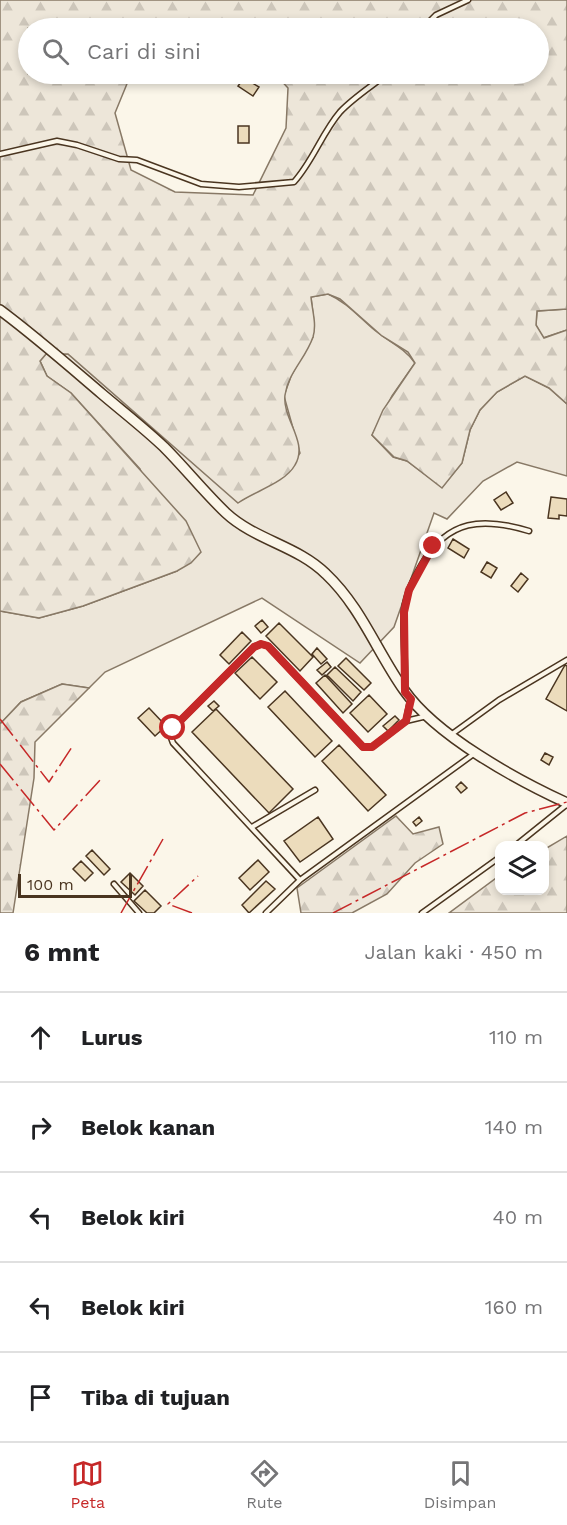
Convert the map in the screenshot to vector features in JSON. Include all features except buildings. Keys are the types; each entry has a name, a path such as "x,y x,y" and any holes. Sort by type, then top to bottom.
{"main road":[{"path":"0,310 164,447 227,514 242,525 312,560 359,613 408,695 428,715 476,752 534,788 567,804"}],"lane":[{"path":"433,18 468,0"},
{"path":"0,154 57,141 77,145 118,159 137,160 201,184 239,187 294,182 306,169 315,150 341,112 375,84"},
{"path":"406,721 408,695 404,612 409,590 433,546 441,537 460,528 487,523 506,524 529,531"},
{"path":"300,880 173,743 170,735 173,728 254,647 261,644 268,646 363,747 372,747 406,721 428,715"},
{"path":"452,735 500,700 567,660"},
{"path":"266,913 300,880 476,752"},
{"path":"252,827 315,790"},
{"path":"521,841 567,804"},
{"path":"422,913 495,861"},
{"path":"114,884 139,913"}],"green space":[{"path":"0,0 567,0 567,309 537,311 536,325 544,338 567,330 567,404 549,388 525,376 497,392 480,410 470,430 462,463 442,488 407,461 394,457 372,435 383,410 415,363 408,352 382,336 340,299 328,294 311,297 313,337 290,380 285,395 287,413 299,448 295,465 277,482 238,503 68,354 46,354 40,361 47,376 71,393 186,521 201,552 191,563 177,571 83,606 39,618 0,611","holes":["18,18 549,18 549,84 284,84 288,88 286,128 253,195 175,192 131,170 115,113 127,84 18,84"]},
{"path":"328,294 346,305 378,333 406,353 415,363 392,396 372,435 393,457 407,461 442,487 462,463 470,430 480,410 497,392 525,376 549,388 567,404 567,476 517,462 483,481 447,519 434,513 394,627 360,663 262,598 105,672 89,688 62,684 21,702 0,724 0,611 39,618 83,606 177,571 140,469 71,393 47,376 40,361 46,354 68,354 238,502 284,476 300,453 284,396 291,376 313,337 311,297"},
{"path":"567,309 567,330 543,338 536,325 537,311"},
{"path":"62,684 89,688 35,742 34,778 13,913 0,913 0,724 21,702"},
{"path":"396,816 413,834 439,827 443,844 415,863 387,894 352,913 301,913 297,888"},
{"path":"567,836 567,913 449,913 495,879 495,895 549,895 549,847"}],"power":[{"path":"0,719 49,782 72,747"},
{"path":"0,764 54,830 101,779"},
{"path":"333,913 525,813 567,802"},
{"path":"121,913 163,839"},
{"path":"192,913 168,904 198,876"}],"route":[{"path":"173,728 254,647 261,644 268,646 363,747 372,747 406,721 411,699 405,692 404,612 409,590 433,546"}]}
